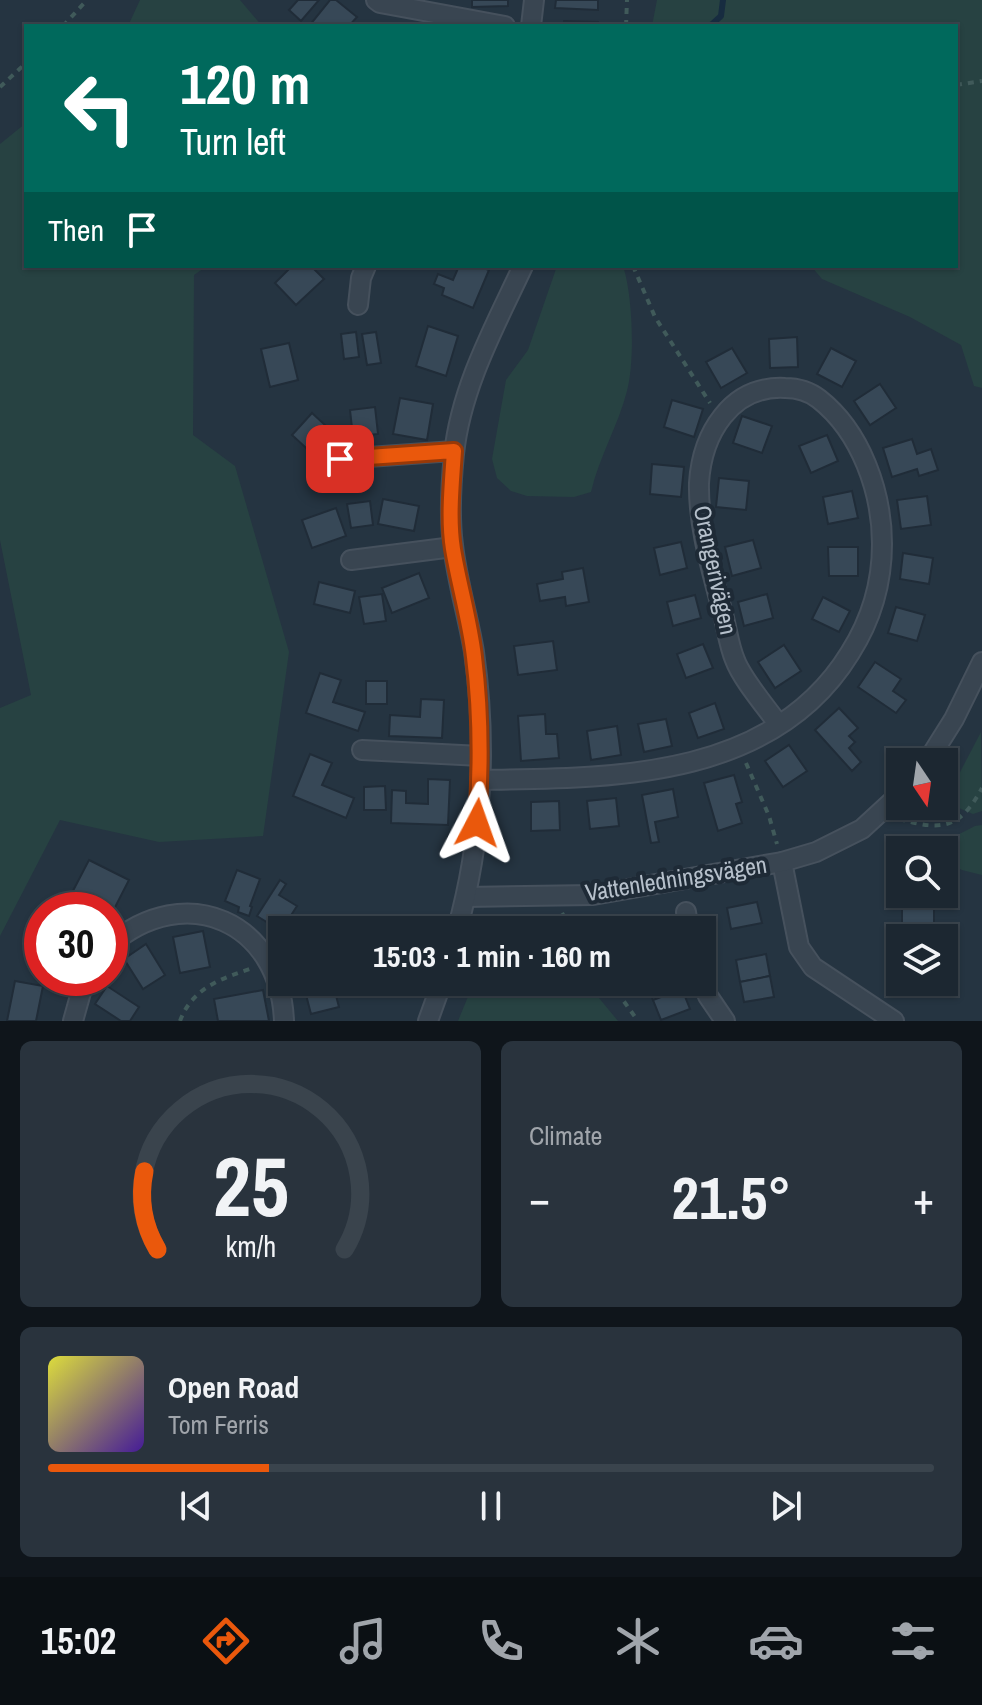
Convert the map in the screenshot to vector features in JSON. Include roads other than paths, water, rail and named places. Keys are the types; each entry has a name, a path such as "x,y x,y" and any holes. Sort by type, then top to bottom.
{"street":[{"path":"376,0 494,24"},
{"path":"531,24 534,0"},
{"path":"358,305 365,268"},
{"path":"461,916 475,844 481,756 474,653 453,547 454,451 465,403 481,355 522,268"},
{"name":"Orangerivägen","path":"480,780 589,777 703,760 739,747 779,725 813,700 840,669 859,638 873,605 880,570 882,532 879,509 867,467 851,434 835,414 816,397 796,388 773,387 748,394 726,410 711,432 700,474 698,508 735,662 779,725"},
{"path":"340,459 454,451"},
{"path":"351,560 453,547"},
{"path":"936,748 982,662"},
{"path":"362,750 481,756"},
{"name":"Vattenledningsvägen","path":"466,897 593,895 782,862 839,842 862,829 886,808"},
{"path":"782,862 799,947 813,967 894,1021"},
{"path":"128,930 153,917 188,914 224,921 253,938 270,963 283,999 284,1021"},
{"path":"73,1021 80,996"},
{"path":"428,1021 437,996"},
{"path":"708,996 725,1021"}],"waterway":[{"path":"712,24 721,16 723,0"}]}
